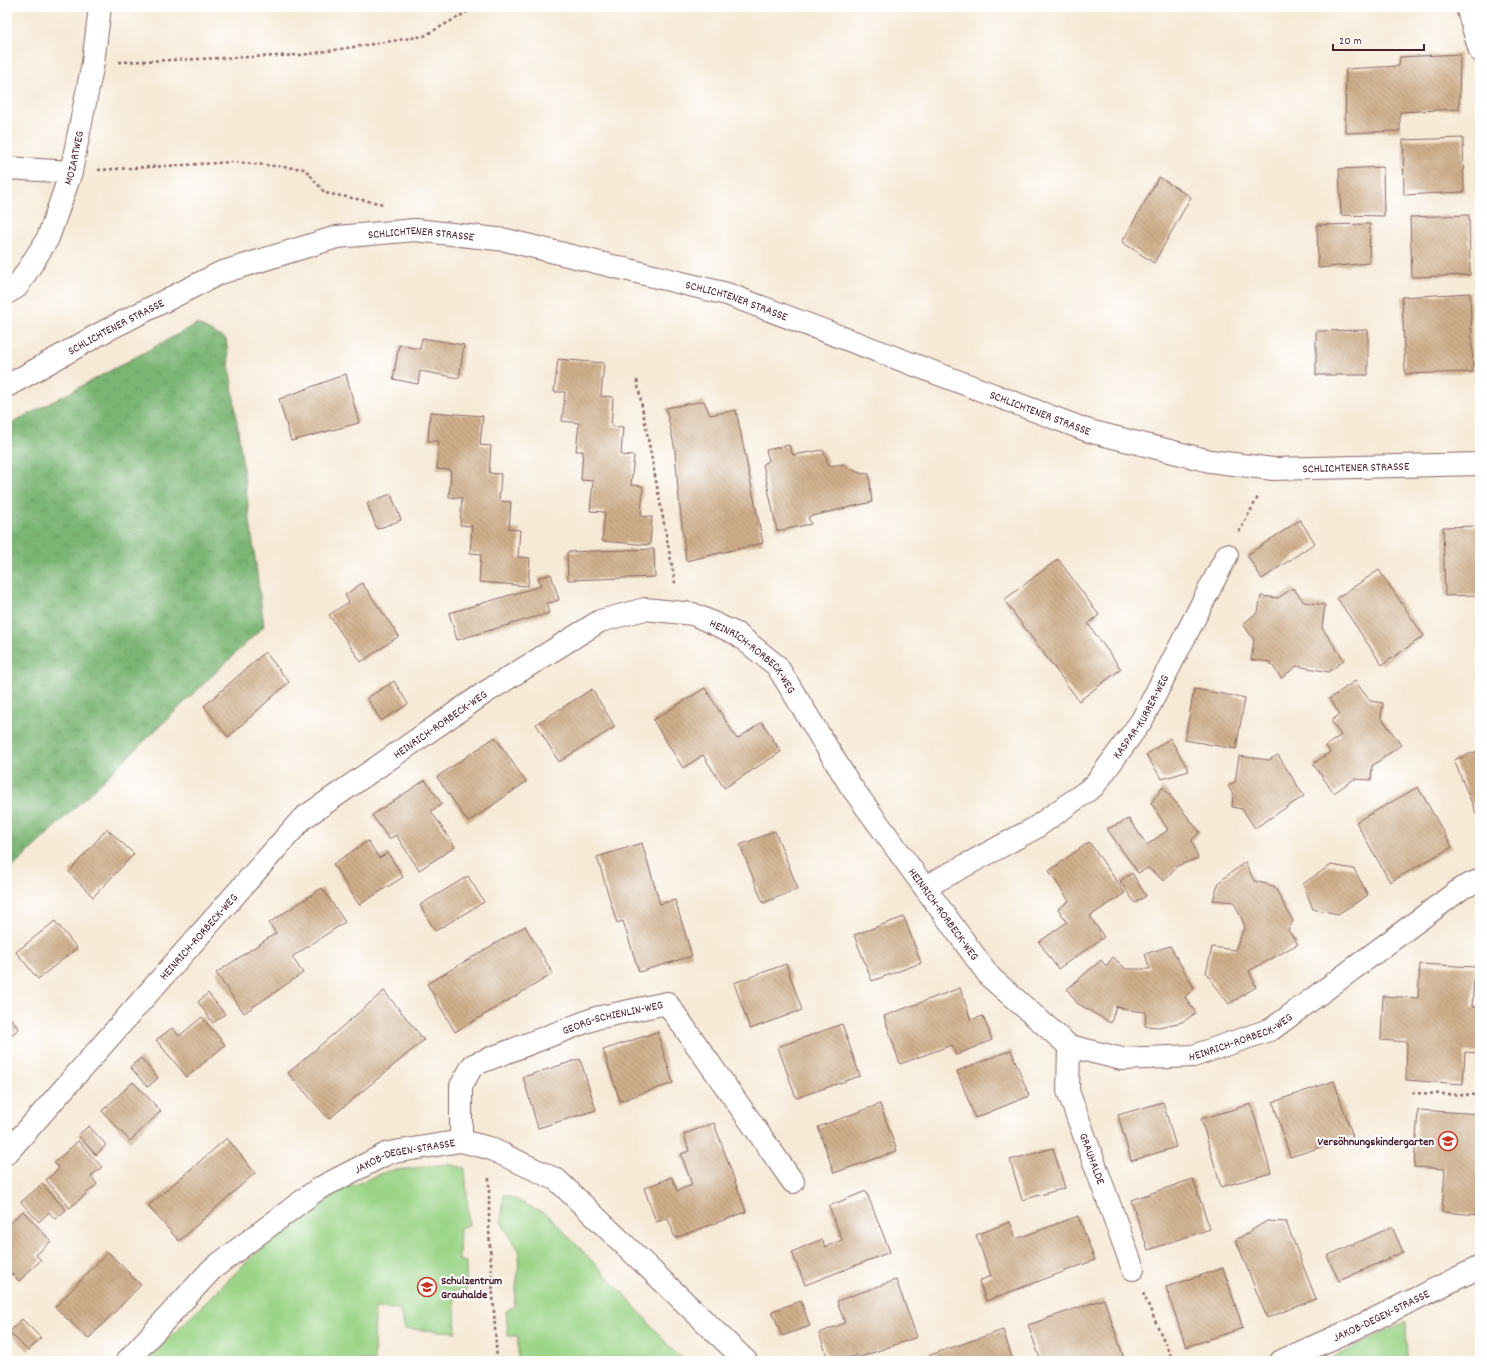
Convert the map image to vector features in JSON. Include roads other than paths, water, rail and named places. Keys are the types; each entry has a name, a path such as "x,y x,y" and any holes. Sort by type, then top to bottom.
{"street":[{"name":"MOZARTWEG","path":"7,293 17,286 48,238 71,172 93,63 100,7"},
{"path":"1467,7 1480,51"},
{"path":"7,168 71,172"},
{"name":"SCHLICHTENER STRASSE","path":"7,386 105,331 220,273 337,237 415,230 506,240 727,294 1089,431 1210,461 1273,470 1480,464"},
{"name":"KASPAR-KURRER-WEG","path":"925,887 1035,828 1094,786 1142,720 1227,555"},
{"name":"HEINRICH-RORBECK-WEG","path":"7,1153 302,819 486,692 600,621 645,609 693,614 737,634 777,666 850,785 990,977 1069,1046 1122,1059 1193,1056 1272,1029 1462,888 1480,880"},
{"name":"GEORG-SCHIENLIN-WEG","path":"461,1141 461,1086 473,1065 596,1018 667,1003 793,1182"},
{"name":"GRAUHALDE","path":"1069,1046 1068,1091 1133,1269"},
{"name":"JAKOB-DEGEN-STRASSE","path":"127,1361 212,1269 318,1189 388,1153 461,1141 490,1148 557,1180 746,1361"},
{"name":"JAKOB-DEGEN-STRASSE","path":"1281,1361 1356,1328 1480,1267"}],"place":[{"name":"Versöhnungskindergarten","path":"1448,1141"},
{"name":"Schulzentrum Grauhalde","path":"427,1287"}]}
